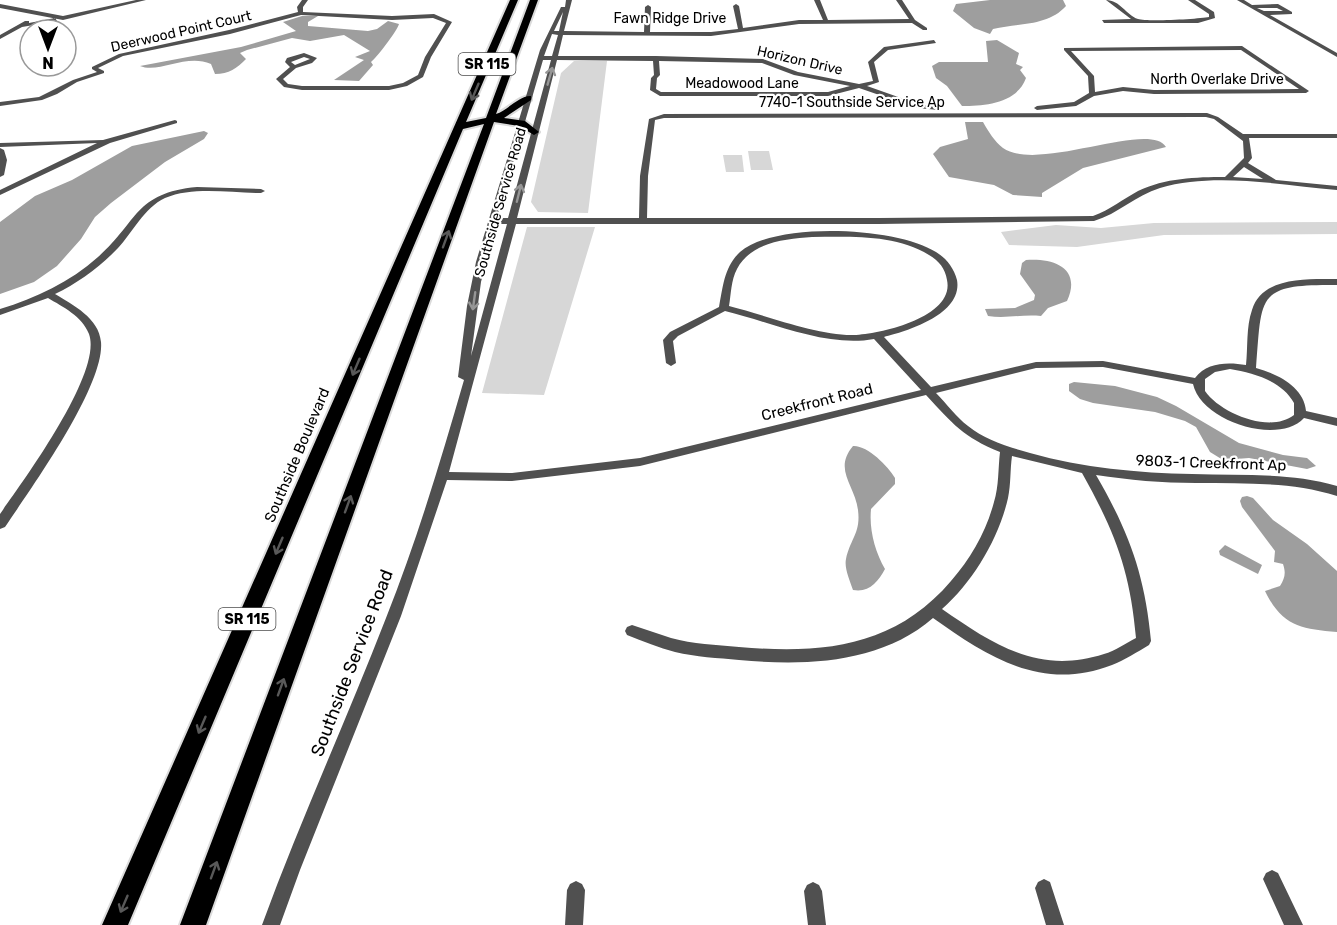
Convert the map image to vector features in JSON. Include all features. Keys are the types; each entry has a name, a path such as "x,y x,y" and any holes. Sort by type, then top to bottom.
{"highway":[{"name":"Southside Boulevard","path":"116,925 514,0"},
{"path":"524,0 528,2 530,10"},
{"name":"SR 115","path":"193,925 534,0"},
{"path":"460,127 515,111 528,98"},
{"path":"490,120 522,123 534,132"}],"street":[{"path":"65,18 143,0"},
{"path":"301,13 300,7 305,0"},
{"name":"Southside Service Road","path":"458,411 476,283 536,68 543,58 550,31 568,0"},
{"name":"Southside Service Road","path":"271,925 394,616 442,476 458,411 480,342 562,31 568,0"},
{"path":"818,0 826,21"},
{"path":"899,0 914,21 925,29"},
{"path":"1109,0 1137,21"},
{"path":"1104,21 1198,21 1212,18 1212,13 1191,0"},
{"path":"1240,0 1337,55"},
{"path":"736,6 741,30"},
{"path":"1251,6 1278,6 1290,13 1262,13"},
{"path":"2,7 56,18 70,17"},
{"path":"647,32 648,7"},
{"name":"Deerwood Point Court","path":"0,104 40,99 55,93 75,81 102,72 94,68 100,63 121,55 239,30 301,13 392,18 427,16 441,17 449,22 431,51 421,76 405,86 302,88 286,86 279,79 294,67"},
{"path":"32,18 36,14"},
{"name":"Fawn Ridge Drive","path":"550,31 711,34 799,22 914,21"},
{"path":"0,38 18,29"},
{"path":"863,87 876,82 871,62 886,48 934,42"},
{"name":"North Overlake Drive","path":"1242,48 1306,91 1154,92 1123,88 1092,94 1091,76 1066,49 1242,48"},
{"name":"Horizon Drive","path":"543,58 763,61 796,74 863,87 928,108 1048,108 1076,104 1092,94"},
{"name":"Meadowood Lane","path":"656,58 657,75 654,78 653,90 660,94 810,95 863,87"},
{"name":"7740-1 Southside Service Ap","path":"643,221 644,176 652,119 664,116 1207,115 1216,118 1244,136"},
{"path":"0,193 107,141 175,122"},
{"path":"1226,180 1233,171 1244,164 1249,154 1244,136 1337,136"},
{"path":"0,145 107,141"},
{"path":"0,150 3,160 0,175"},
{"path":"1244,164 1277,183"},
{"path":"493,221 1094,218 1110,212 1129,198 1161,185 1201,179 1337,188"},
{"path":"0,312 49,295 95,265 153,203 162,197 210,190 261,191"},
{"path":"671,363 668,340 674,334 724,308 834,337 858,338 897,331 932,315 945,302 953,286 950,271 936,257 918,246 885,237 794,236 761,245 741,257 733,268 724,308"},
{"path":"1251,370 1257,307 1263,298 1284,286 1337,282"},
{"path":"0,524 71,411 92,371 96,356 96,340 87,321 49,295"},
{"name":"9803-1 Creekfront Ap","path":"877,336 964,429 975,438 1006,452 1086,469 1128,475 1193,479 1265,477 1300,481 1337,491"},
{"name":"Creekfront Road","path":"442,476 512,477 640,462 1018,368 1056,363 1103,364 1198,382"},
{"path":"1230,366 1251,370 1278,381 1300,400 1303,409 1292,424 1279,426 1244,422 1213,406 1203,396 1198,377 1204,371 1215,367 1230,366"},
{"path":"1301,414 1337,422"},
{"path":"632,631 682,647 786,657 853,651 877,644 911,627 934,611 962,578 991,531 1002,500 1006,452"},
{"path":"934,611 978,642 1005,656 1032,666 1054,670 1075,668 1107,660 1144,641 1141,605 1131,561 1122,537 1086,469"},
{"path":"1272,879 1294,925"},
{"path":"1044,888 1055,925"},
{"path":"574,925 576,890"},
{"path":"813,891 817,925"}],"shaded area":[{"path":"990,0 1063,0 1066,6 1051,17 1033,23 993,29 990,34 974,28 953,11 956,4"},
{"path":"302,16 318,16 308,22 308,26 368,31 377,29 388,21 399,24 371,62 373,65 359,81 334,80 364,60 355,57 370,51 344,35 310,41 292,38 247,50 240,53 246,59 243,62 232,70 220,74 215,74 211,64 202,61 183,62 156,68 140,66 241,47 296,31 283,22"},
{"path":"997,40 1019,53 1016,64 1023,67 1020,70 1026,78 1022,86 1016,93 1000,101 962,106 947,86 936,78 932,66 939,62 988,62 986,41"},
{"path":"574,61 607,61 588,213 538,212 531,202 561,73"},
{"path":"965,122 983,122 1000,146 1020,154 1041,155 1066,152 1138,139 1156,140 1166,147 1083,168 1042,193 1042,197 1013,195 994,185 949,177 933,154 940,147 968,139"},
{"path":"204,131 208,133 204,139 165,162 95,217 81,239 57,266 34,282 0,294 0,222 35,196 72,180 132,146"},
{"path":"748,151 769,151 773,170 751,170"},
{"path":"723,155 742,155 744,172 726,172"},
{"path":"1337,222 1337,234 1164,235 1077,247 1009,245 1001,232 1056,225 1101,228 1154,223"},
{"path":"527,227 595,227 544,395 482,393"},
{"path":"1026,260 1046,261 1063,267 1071,280 1071,290 1067,301 1048,308 1041,316 988,316 985,309 1015,308 1034,300 1035,295 1020,274 1022,263"},
{"path":"1074,382 1115,386 1157,397 1239,443 1283,455 1307,458 1316,466 1307,469 1249,458 1223,460 1210,452 1196,427 1185,421 1155,412 1080,399 1069,391 1069,384"},
{"path":"853,446 871,453 895,478 895,484 871,509 873,540 885,569 872,586 864,590 853,590 846,563 859,518 856,501 845,470 847,455"},
{"path":"1242,497 1253,498 1273,520 1307,544 1337,571 1337,632 1294,624 1278,612 1271,603 1265,591 1280,586 1284,567 1283,564 1274,562 1275,551 1242,507 1240,501"},
{"path":"1225,545 1262,565 1258,574 1220,555 1219,551"}]}
